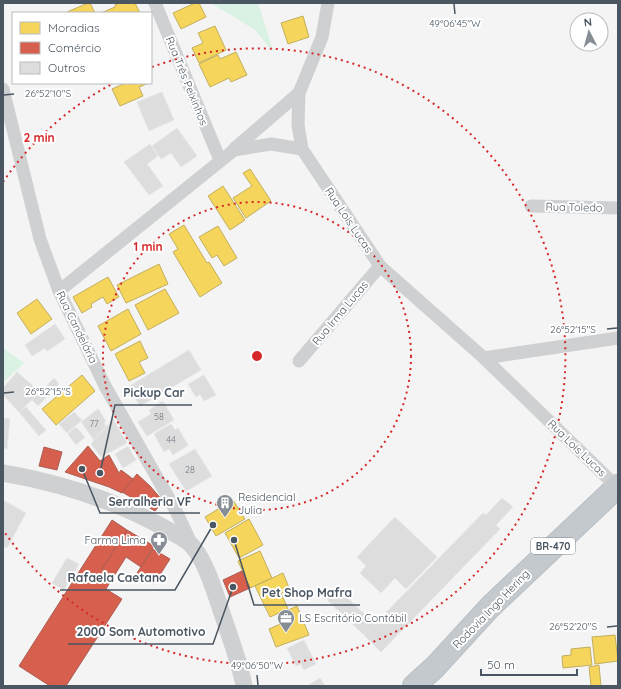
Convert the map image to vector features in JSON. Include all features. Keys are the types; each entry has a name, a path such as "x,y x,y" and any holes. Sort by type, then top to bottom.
{"highway":[{"name":"Rodovia Ingo Hering","path":"414,686 435,667 490,607 618,486"},
{"name":"Rodovia Ingo Hering","path":"422,686 435,667"}],"street":[{"name":"Rua Três Peixinhos","path":"155,3 220,160"},
{"path":"234,150 271,144 302,149 298,125 299,93 322,37 328,3"},
{"name":"Rua Candelária","path":"3,90 40,239 59,291 105,386 176,511 193,547"},
{"path":"59,291 234,150 299,93"},
{"name":"Rua Lois Lucas","path":"302,149 380,266 484,358 618,486"},
{"name":"Rua Toledo","path":"531,206 618,208"},
{"name":"Rua Irma Lucas","path":"300,361 380,266"},
{"path":"484,358 618,338"},
{"path":"3,473 54,484 108,502 160,526 193,547 204,565 215,591 244,686"}],"green space":[{"path":"211,3 258,3 274,53 255,30"},
{"path":"3,347 24,363 3,383"}],"building: Moradias":[{"path":"90,3 94,12 67,12"},
{"path":"120,3 135,3 140,12 103,12 115,7 115,5"},
{"path":"195,3 199,3 206,17 181,29 173,13"},
{"path":"303,16 309,37 288,44 281,23"},
{"path":"215,26 226,50 199,63 192,48 203,43 198,33"},
{"path":"236,52 247,75 231,82 229,78 210,87 199,64 218,55 220,59"},
{"path":"124,84 146,84 139,87 143,96 120,106 112,89"},
{"path":"250,169 271,201 246,218 233,198 252,186 243,173"},
{"path":"223,186 245,220 230,230 208,196"},
{"path":"184,225 207,263 209,262 222,283 200,297 173,252 178,249 169,234"},
{"path":"218,226 237,258 224,266 217,255 212,258 199,237"},
{"path":"159,264 168,284 126,303 117,285"},
{"path":"108,277 119,297 107,304 103,297 91,304 92,307 82,313 73,297"},
{"path":"165,289 179,313 148,330 135,305"},
{"path":"37,299 52,319 31,334 17,313"},
{"path":"128,309 141,334 111,351 98,326"},
{"path":"140,341 148,358 139,362 145,373 129,381 115,354"},
{"path":"82,375 95,391 56,425 42,409"},
{"name":"Residencial Julia","path":"233,500 245,519 216,536 205,517"},
{"path":"249,519 263,545 239,558 225,533"},
{"path":"260,551 272,578 250,588 238,561"},
{"path":"283,573 290,590 281,593 288,609 270,617 255,586"},
{"path":"297,606 309,635 276,647 269,629 287,621 284,612"},
{"path":"615,635 618,661 595,664 592,637"},
{"path":"590,647 592,665 563,668 562,656 571,655 571,649"},
{"path":"599,665 601,686 591,686 589,667"}],"building: Comércio":[{"path":"88,446 100,461 109,455 119,473 121,470 133,479 122,493 65,472"},
{"path":"44,447 62,452 57,470 39,466"},
{"path":"137,474 163,501 155,511 122,492"},
{"path":"112,520 127,530 102,569 114,576 106,589 122,599 66,686 50,686 19,666"},
{"path":"127,530 154,546 141,567 126,557 114,576 102,569"},
{"path":"153,549 170,559 154,584 137,573"},
{"path":"242,571 250,588 230,597 223,580"}],"building: Outros":[{"path":"162,92 174,120 149,131 137,102"},
{"path":"177,128 197,156 181,167 171,153 161,159 152,146"},
{"path":"150,144 158,156 147,164 163,186 149,195 124,162"},
{"path":"55,324 65,339 47,351 45,348 32,356 25,345"},
{"path":"189,350 201,370 140,406 128,387"},
{"path":"17,372 40,392 19,412 3,395 3,388"},
{"path":"204,375 216,395 204,401 200,394 196,397 188,384"},
{"path":"54,378 59,384 38,406 32,400"},
{"path":"163,401 174,420 147,436 138,422 151,414 149,410"},
{"path":"26,407 46,430 39,436 19,412"},
{"path":"98,409 106,421 104,423 106,426 94,440 81,422"},
{"path":"74,412 82,420 67,433 59,424"},
{"path":"3,418 10,419 7,449 3,448"},
{"path":"113,419 127,443 101,457 91,444"},
{"path":"171,424 175,430 178,428 188,445 173,455 169,449 164,452 154,434"},
{"path":"76,427 85,437 76,445 68,434"},
{"path":"128,446 136,460 123,468 115,454"},
{"path":"195,449 212,476 186,491 169,464"},
{"path":"502,498 513,507 496,525 500,529 381,652 364,635 483,513 486,515"},
{"path":"3,500 26,513 7,548 3,546"},
{"path":"395,517 437,557 406,589 395,578 381,593 360,573 366,566 357,557"},
{"path":"67,558 79,564 64,590 52,583"},
{"path":"338,589 375,624 364,635 327,600"},
{"path":"304,640 316,664 304,670 301,664 296,666 287,648"},
{"path":"320,678 325,686 307,686"}],"place":[{"name":"Serralheria VF","path":"82,469"},
{"name":"Pickup Car","path":"100,473"},
{"name":"Residencial Julia","path":"225,518"},
{"name":"Rafaela Caetano","path":"213,525"},
{"name":"Pet Shop Mafra","path":"234,540"},
{"name":"Farma Lima","path":"159,555"},
{"name":"2000 Som Automotivo","path":"233,587"},
{"name":"LS Escritório Contábil","path":"286,633"}]}
